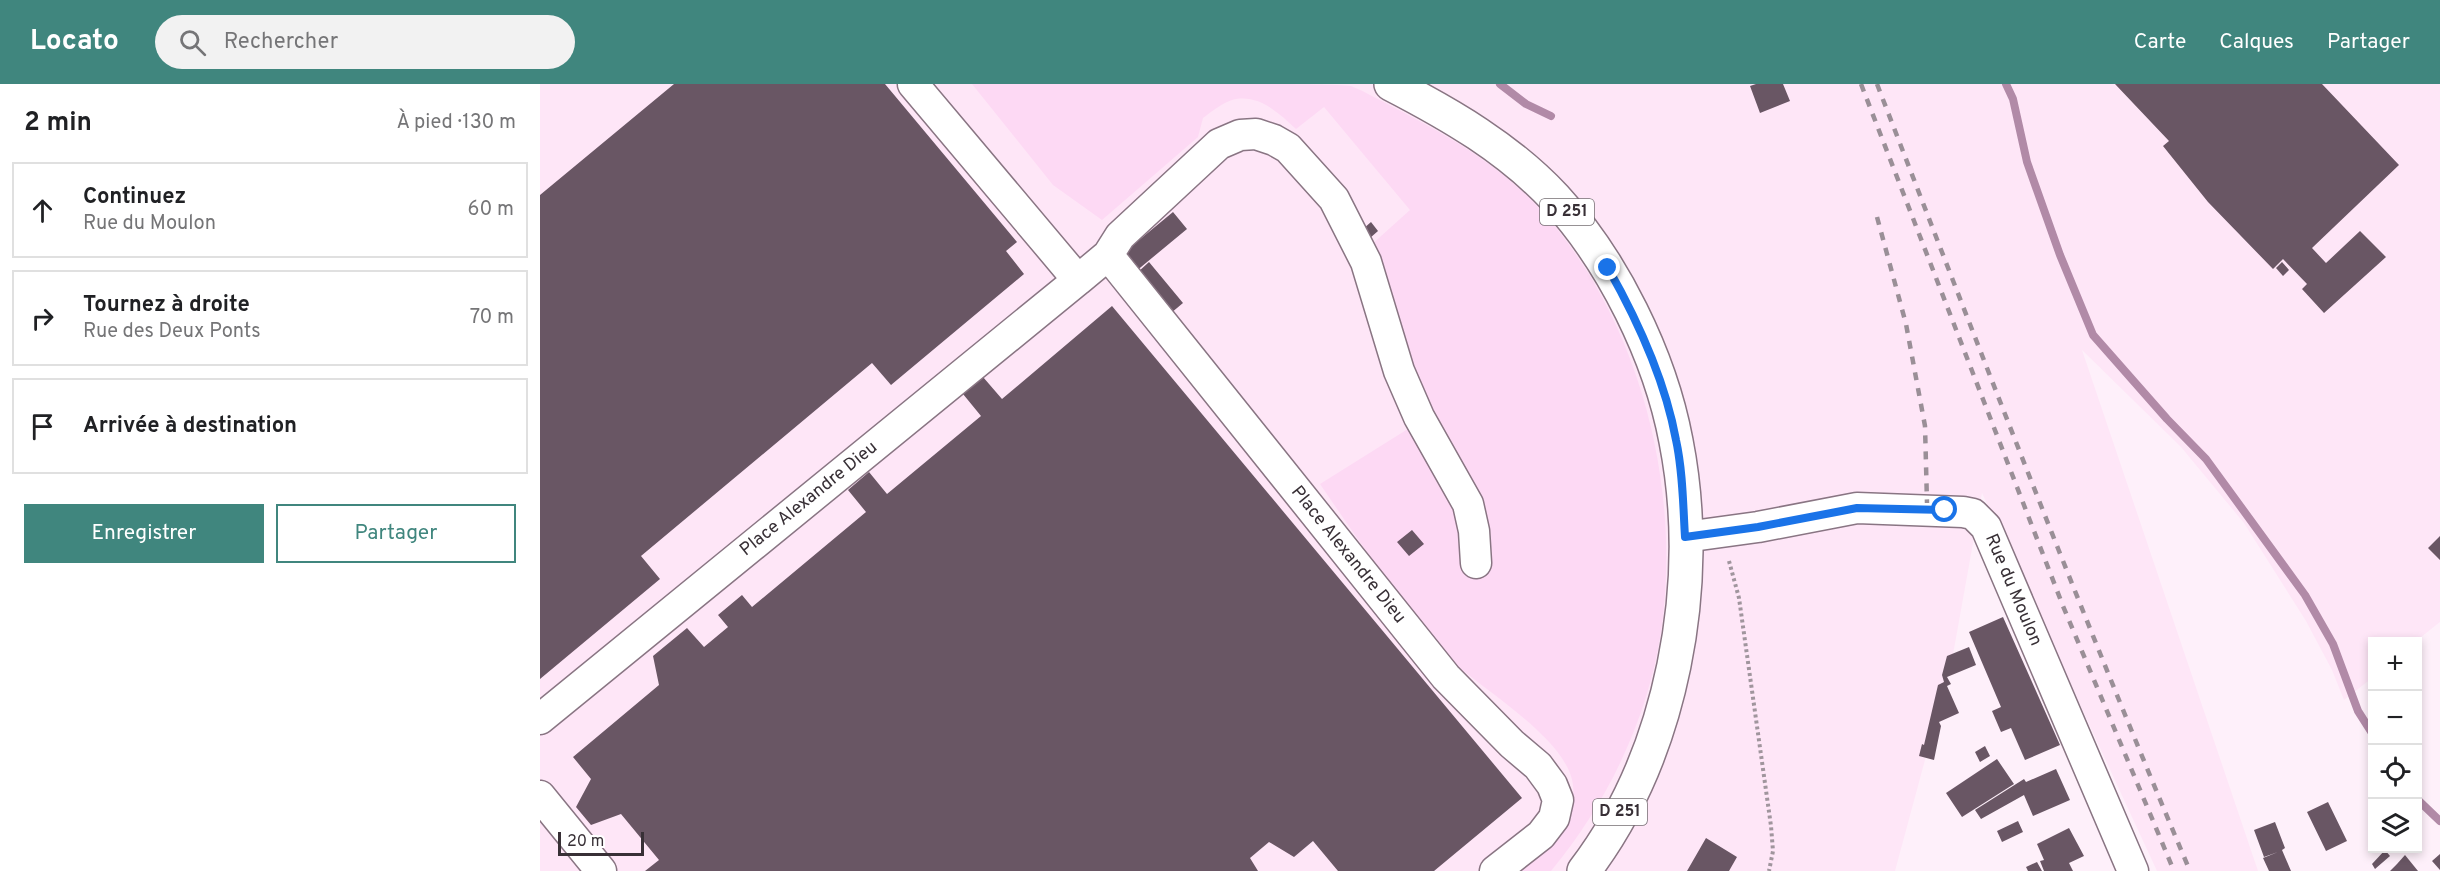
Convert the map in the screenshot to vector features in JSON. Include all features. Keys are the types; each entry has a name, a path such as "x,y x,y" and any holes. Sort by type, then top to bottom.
{"main road":[{"name":"D 251","path":"1391,84 1470,127 1502,149 1555,198 1583,231 1608,268 1640,332 1668,405 1681,474 1685,537 1680,631 1673,671 1664,707 1633,790 1584,871"}],"street":[{"path":"913,84 1078,280"},
{"path":"1108,255 1120,236 1219,144 1240,135 1256,134 1288,148 1334,198 1366,262 1399,371 1419,417 1468,504 1474,531 1476,563"},
{"name":"Place Alexandre Dieu","path":"540,719 1108,255 1446,677 1512,744 1538,766 1552,785 1558,800 1554,818 1541,835 1495,871"},
{"name":"Rue du Moulon","path":"1685,537 1857,508 1963,512 1979,519 1986,527 2133,871"},
{"path":"540,796 601,871"}],"path":[{"path":"1721,532 1741,610 1773,851 1769,871"}],"shaded area":[{"path":"540,84 2440,84 2440,622 2421,637 2368,637 2368,681 2344,700 2332,670 2306,621 2244,523 2181,447 2082,350 2258,871 2157,871 1982,493 1952,660 1895,871 540,871"},
{"path":"972,84 1321,84 1351,86 1432,128 1490,165 1540,209 1575,253 1604,301 1628,353 1646,407 1658,463 1665,520 1666,576 1661,632 1655,664 1635,728 1607,789 1571,845 1551,871 1514,871 1545,843 1569,811 1573,798 1573,785 1568,768 1540,732 1462,670 1438,647 1377,566 1320,484 1427,417 1370,246 1410,210 1324,107 1296,129 1267,106 1251,99 1242,99 1224,103 1203,118 1198,137 1102,220 1053,185"}],"building":[{"path":"674,84 885,84 1017,242 1006,251 1024,274 891,385 872,363 641,556 660,579 540,679 540,195"},
{"path":"1783,84 1790,101 1760,113 1750,86"},
{"path":"2115,84 2322,84 2399,165 2312,248 2326,263 2360,231 2386,257 2324,313 2302,289 2307,284 2283,259 2273,269 2208,202 2163,146 2169,141"},
{"path":"1173,212 1187,229 1135,272 1121,255"},
{"path":"1371,222 1378,231 1370,238 1363,229"},
{"path":"1149,262 1183,303 1171,313 1137,273"},
{"path":"2282,262 2289,270 2283,276 2276,268"},
{"path":"1112,306 1522,798 1434,871 1338,871 1313,841 1294,857 1269,842 1250,858 1258,871 645,871 659,860 621,814 591,825 576,807 591,779 573,757 659,685 653,656 687,628 704,647 728,627 718,615 742,595 752,607 866,512 848,490 869,472 887,494 981,416 963,394 983,377 1002,399"},
{"path":"1412,530 1424,544 1409,556 1397,542"},
{"path":"2440,536 2440,560 2428,548"},
{"path":"2003,617 2060,745 2025,760 2011,728 2001,732 1992,711 2001,707 1969,632"},
{"path":"1969,647 1976,665 1947,677 1951,684 1947,686 1959,713 1939,722 1941,726 1934,760 1919,756 1922,744 1924,745 1938,685 1944,682 1942,675 1947,656"},
{"path":"1985,746 1990,756 1980,762 1975,752"},
{"path":"1997,759 2014,784 1962,817 1946,793"},
{"path":"2056,769 2070,800 2033,816 2024,795 1981,819 1975,810 2024,779 2026,782"},
{"path":"2328,802 2347,841 2326,851 2307,812"},
{"path":"2018,821 2023,832 2002,842 1997,831"},
{"path":"2275,822 2285,848 2282,850 2291,871 2269,871 2263,858 2278,852 2264,857 2254,830"},
{"path":"2069,828 2084,856 2069,863 2073,871 2044,871 2040,861 2044,860 2037,844"},
{"path":"1706,838 1737,857 1729,871 1687,871"},
{"path":"2382,853 2388,853 2390,856 2375,869 2372,864"},
{"path":"2440,854 2440,870 2432,861"},
{"path":"2405,855 2418,871 2390,871 2397,864"},
{"path":"2037,862 2042,871 2028,871 2026,867"}],"waterway":[{"path":"1500,84 1526,104 1551,116"},
{"path":"2006,84 2013,99 2027,162 2060,255 2093,335 2167,419 2206,459 2305,595 2333,644 2358,711 2368,727"},
{"path":"2422,804 2440,821"}],"railway":[{"path":"1861,84 2063,606 2174,871"},
{"path":"1877,84 2070,577 2190,871"},
{"path":"1877,217 1906,324 1925,426 1927,503"}],"route":[{"path":"1608,268 1640,332 1668,405 1681,474 1685,537 1758,527 1857,508 1945,510"}]}
